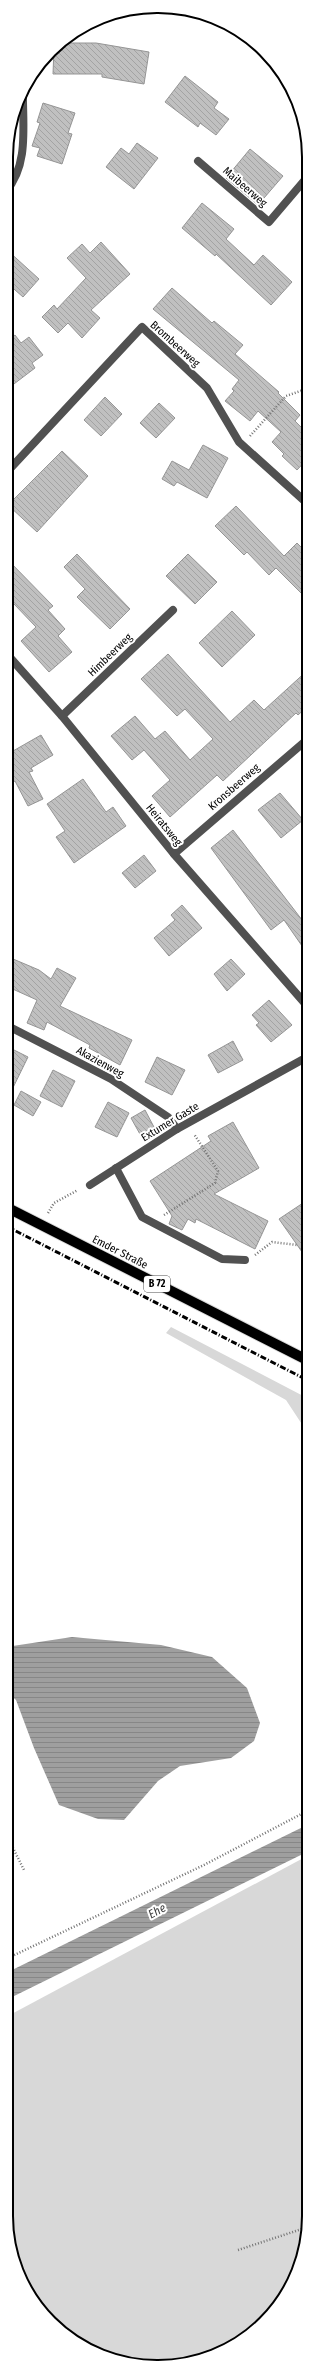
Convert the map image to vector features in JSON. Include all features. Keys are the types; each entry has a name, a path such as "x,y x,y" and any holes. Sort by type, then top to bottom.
{"main road":[{"name":"Emder Straße","path":"13,1211 302,1357"}],"street":[{"path":"13,184 20,166 22,107"},
{"name":"Maibeerweg","path":"198,161 268,222 302,183"},
{"name":"Brombeerweg","path":"13,465 142,327 207,388 239,442 302,499"},
{"name":"Himbeerweg","path":"62,716 173,610"},
{"name":"Heiratsweg","path":"13,661 62,716 174,854 302,1000"},
{"name":"Kronsbeerweg","path":"174,854 302,744"},
{"name":"Akazienweg","path":"13,1029 111,1079 168,1117 177,1129"},
{"name":"Extumer Gaste","path":"90,1185 187,1123 302,1060"},
{"path":"116,1168 142,1217 222,1259 245,1260"}],"path":[{"path":"239,442 249,437 286,396 302,390"},
{"path":"156,1224 159,1217 215,1183 218,1171 187,1123"},
{"path":"48,1213 54,1203 90,1185"},
{"path":"245,1260 260,1253 272,1242 297,1244"},
{"path":"13,1956 204,1865 302,1814"},
{"path":"13,1848 24,1870"},
{"path":"238,2250 302,2229"}],"shaded area":[{"path":"171,1327 302,1395 302,1424 286,1400 166,1333"},
{"path":"302,1859 301,2234 291,2271 283,2288 260,2318 238,2336 213,2349 195,2355 167,2360 139,2359 102,2349 85,2341 55,2318 37,2296 24,2271 18,2253 13,2225 13,2013"}],"water":[{"path":"72,1637 161,1645 212,1657 247,1688 260,1723 254,1741 231,1758 180,1766 158,1781 124,1820 98,1819 59,1805 34,1748 16,1700 13,1697 13,1646"},
{"name":"Ehe","path":"302,1827 302,1854 13,1997 13,1970"}],"building":[{"path":"70,43 96,43 149,52 144,84 102,77 102,74 53,74 54,57"},
{"path":"185,76 218,102 214,108 229,119 216,135 200,123 198,127 165,102"},
{"path":"43,103 75,113 68,133 72,134 62,164 37,156 40,148 32,146 40,123 37,122"},
{"path":"137,143 158,158 134,189 106,167 121,148 129,154"},
{"path":"250,149 283,176 258,205 226,178"},
{"path":"202,203 234,229 226,239 254,265 263,255 292,282 271,305 216,254 215,256 182,228"},
{"path":"101,242 130,274 91,310 100,318 82,338 68,323 58,333 42,317 54,305 57,309 86,278 67,258 82,244 90,253"},
{"path":"13,255 39,279 23,297 13,288"},
{"path":"172,288 212,323 214,321 243,345 235,354 279,392 278,393 300,415 295,421 302,428 302,465 297,470 282,456 284,454 272,442 281,432 258,411 250,421 225,401 234,391 232,389 239,380 153,309"},
{"path":"15,335 21,343 29,337 43,355 32,363 35,368 13,385 13,337"},
{"path":"105,397 122,414 101,436 84,420"},
{"path":"159,403 175,418 156,438 140,423"},
{"path":"203,445 228,458 207,498 177,482 174,486 162,479 172,461 189,470"},
{"path":"62,451 88,476 37,532 13,510 13,500"},
{"path":"236,506 284,556 297,543 302,548 302,594 276,568 269,575 247,552 244,555 215,526"},
{"path":"77,554 130,609 110,629 77,597 85,589 64,567"},
{"path":"188,554 217,582 195,604 166,576"},
{"path":"13,565 53,606 48,610 65,629 58,636 72,652 49,672 21,641 36,627 14,604 13,605"},
{"path":"232,611 255,635 222,667 199,643"},
{"path":"168,654 230,722 254,700 264,710 302,675 302,711 298,715 296,713 223,781 217,775 170,817 152,796 170,780 144,750 132,760 111,736 135,716 155,739 165,731 190,760 213,739 185,709 177,716 141,679"},
{"path":"41,735 53,755 31,768 33,771 29,772 43,799 28,806 15,781 13,782 13,751"},
{"path":"83,779 106,812 113,807 126,826 74,863 56,837 65,831 47,804"},
{"path":"280,793 302,819 302,821 281,838 258,810"},
{"path":"233,830 302,920 302,946 284,920 271,930 211,848"},
{"path":"144,855 156,871 135,888 122,873"},
{"path":"182,905 202,928 169,956 154,938 175,920 171,915"},
{"path":"13,959 39,970 51,979 57,968 76,978 60,1006 132,1040 120,1065 89,1048 90,1045 47,1022 44,1030 27,1023 37,1000 13,989"},
{"path":"231,959 245,974 227,991 214,974"},
{"path":"269,1000 292,1025 271,1042 256,1025 259,1023 252,1015"},
{"path":"233,1041 243,1060 218,1073 208,1055"},
{"path":"13,1050 28,1057 13,1088"},
{"path":"157,1057 185,1070 172,1095 145,1082"},
{"path":"53,1070 75,1081 62,1107 40,1096"},
{"path":"21,1091 41,1102 33,1116 14,1105"},
{"path":"108,1102 129,1113 117,1137 95,1127"},
{"path":"145,1110 155,1129 141,1136 131,1118"},
{"path":"233,1122 259,1168 214,1194 268,1221 255,1249 196,1219 195,1223 188,1219 182,1230 169,1224 172,1216 150,1181 211,1141 208,1136"},
{"path":"302,1204 302,1252 279,1219"}],"railway":[{"path":"13,1230 302,1377"}]}
